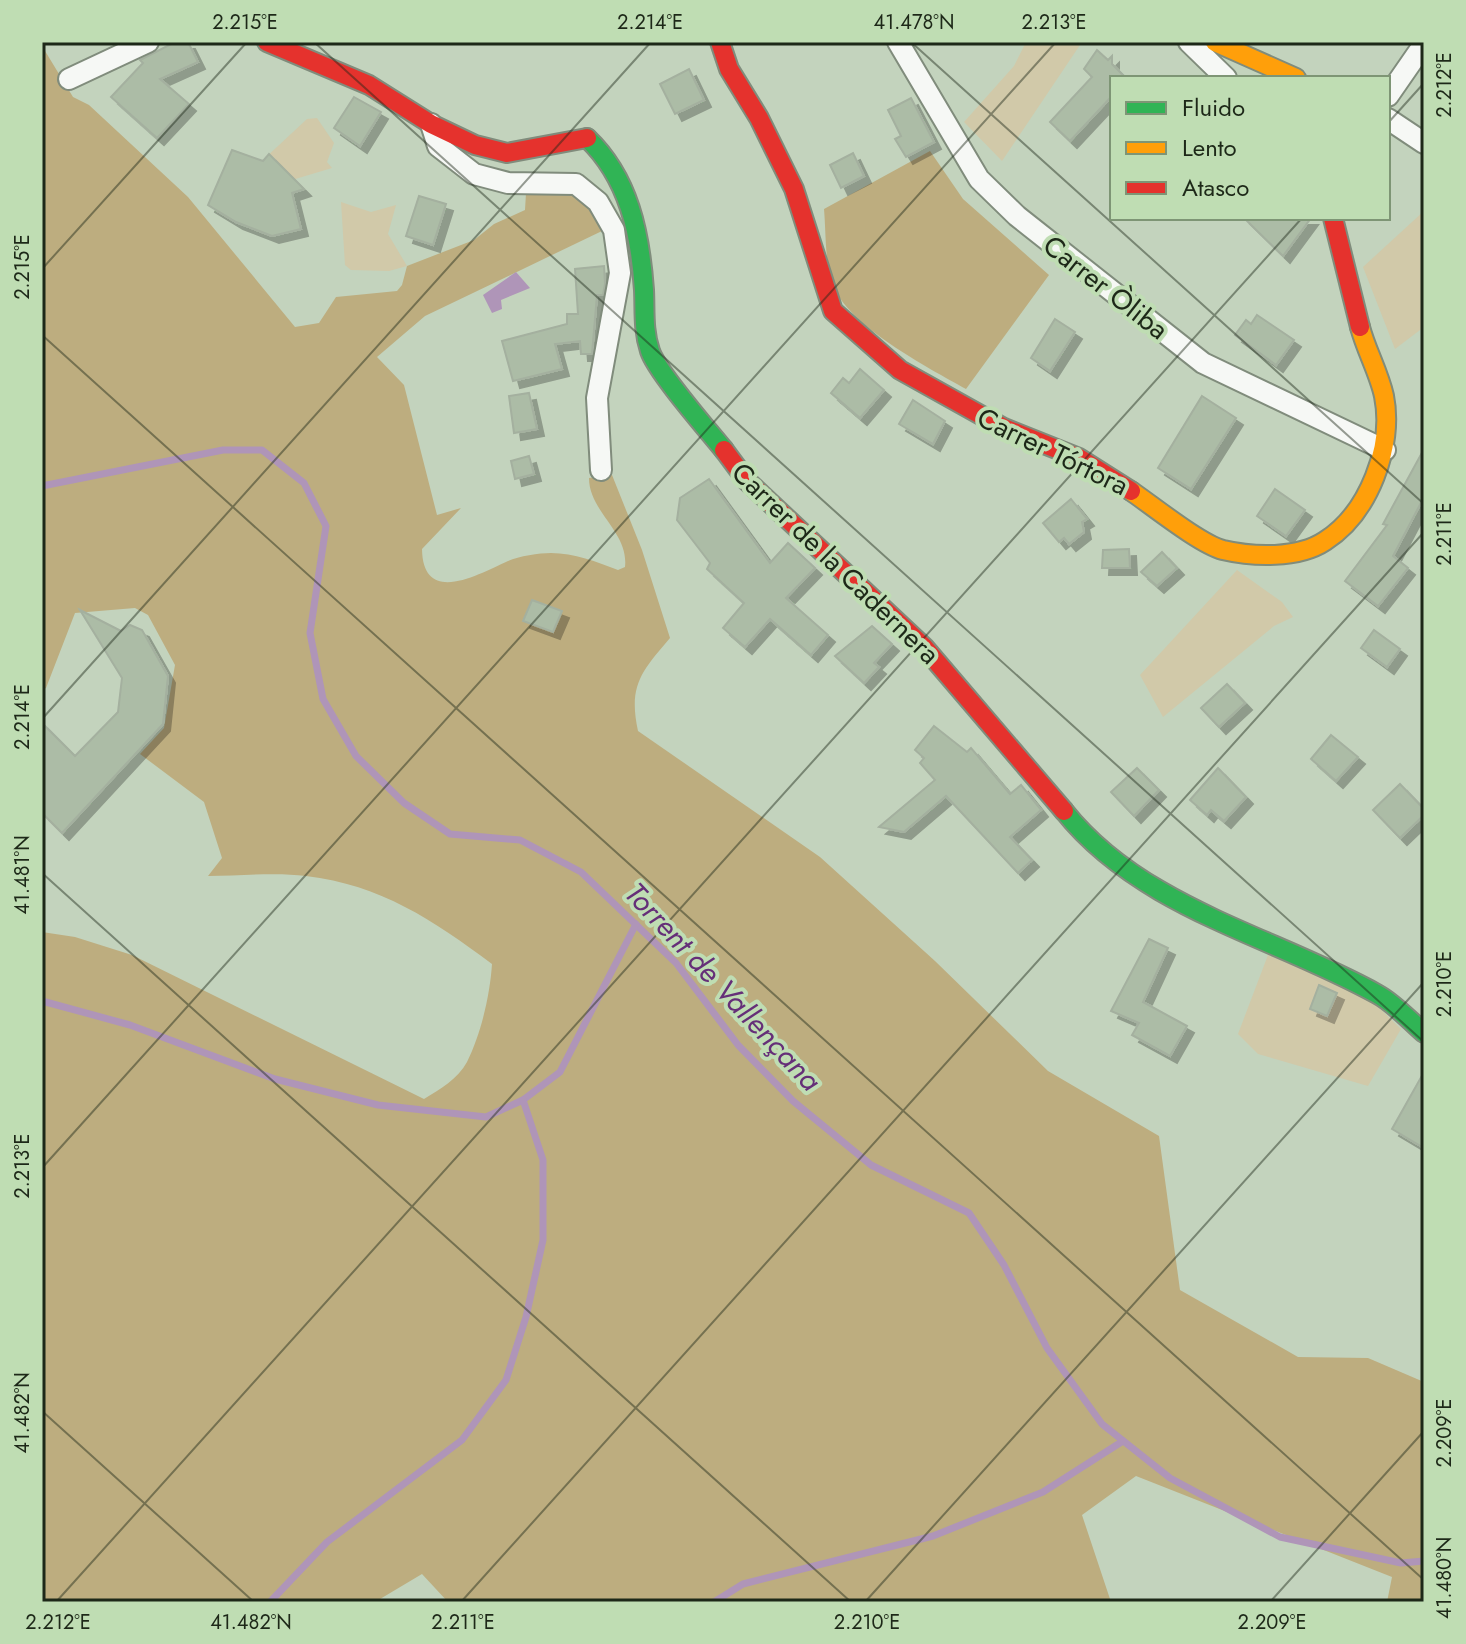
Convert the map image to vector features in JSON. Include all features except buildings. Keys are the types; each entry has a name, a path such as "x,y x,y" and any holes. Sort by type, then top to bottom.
{"street":[{"path":"69,79 148,42"},
{"name":"Carrer de la Cadernera","path":"267,42 369,85 431,124 475,145 507,153 586,137 605,155 624,185 635,226 644,289 644,329 651,355 747,481 924,647 1016,751 1089,843 1164,894 1380,995 1424,1033"},
{"name":"Carrer Tórtora","path":"720,42 729,69 759,118 794,189 833,311 900,370 1004,428 1079,458 1120,481 1219,549 1248,555 1288,553 1324,542 1346,521 1374,481 1385,450 1384,396 1367,353 1334,220"},
{"name":"Carrer Òliba","path":"898,42 979,179 1017,216 1203,363 1385,450"},
{"path":"1189,42 1224,76"},
{"path":"1215,42 1292,76"},
{"path":"1390,93 1424,44"},
{"path":"1390,120 1424,143"},
{"path":"431,124 438,146 474,174 508,183 576,184 598,202 614,230 620,273 597,398 601,470"}],"shaded area":[{"path":"1026,42 1082,42 1002,161 964,122 1014,66"},
{"path":"42,46 73,97 89,105 188,197 295,327 319,323 336,297 397,291 402,285 407,266 474,240 494,224 525,210 526,193 574,196 590,207 602,231 425,316 377,357 404,385 437,515 461,508 422,549 425,567 432,577 442,582 454,582 513,559 541,554 577,556 618,570 625,567 621,543 595,501 589,478 612,475 642,550 670,638 645,670 636,690 638,731 820,857 935,961 1048,1071 1159,1136 1180,1290 1298,1357 1368,1358 1424,1382 1424,1602 1387,1602 1392,1577 1136,1476 1082,1515 1111,1602 448,1602 422,1574 375,1602 42,1602 42,932 75,937 132,955 424,1099 454,1079 467,1062 484,1014 492,964 427,919 358,887 294,875 208,876 222,858 204,802 140,754 164,728 175,665 148,615 135,608 75,613 46,688 42,690"},
{"path":"317,118 334,143 327,162 332,168 282,183 263,160 307,119"},
{"path":"930,151 963,199 1049,275 966,389 891,344 854,315 832,283 828,266 824,209"},
{"path":"341,202 371,212 396,205 388,234 407,266 389,271 351,270 345,265"},
{"path":"1424,211 1424,327 1395,349 1363,267"},
{"path":"516,272 530,288 501,300 502,309 492,313 483,295"},
{"path":"1237,570 1282,602 1293,617 1274,626 1163,717 1140,675"},
{"path":"1268,955 1367,996 1401,1029 1368,1086 1258,1054 1238,1034"}],"waterway":[{"name":"Torrent de Vallençana","path":"42,486 223,450 262,450 304,483 326,526 310,633 323,699 356,756 404,803 450,834 520,840 581,872 676,963 738,1045 793,1101 871,1165 969,1213 1004,1265 1047,1348 1102,1424 1170,1478 1280,1537 1401,1563 1424,1561"},
{"path":"42,1001 130,1025 275,1079 378,1105 486,1117 523,1100 560,1072 636,924"},
{"path":"270,1602 327,1542 462,1440 506,1380 526,1317 543,1240 543,1160 523,1100"},
{"path":"714,1602 743,1584 933,1536 1043,1492 1123,1441"}],"traffic: fast":[{"path":"587,138 613,171 630,208 639,248 645,328 650,351 672,386 724,450"},
{"path":"1064,811 1095,844 1169,896 1377,994 1424,1033"}],"traffic: slow":[{"path":"1215,42 1292,76"},
{"path":"1131,491 1190,533 1223,550 1248,554 1289,554 1325,541 1341,529 1366,496 1375,477 1385,436 1384,396 1360,327"}],"traffic: jam":[{"path":"267,42 369,85 431,124 475,145 507,153 587,138"},
{"path":"720,42 729,69 759,118 794,189 833,311 900,370 1004,428 1079,458 1131,491"},
{"path":"1333,220 1360,327"},
{"path":"724,450 747,481 924,647 1064,811"}]}
